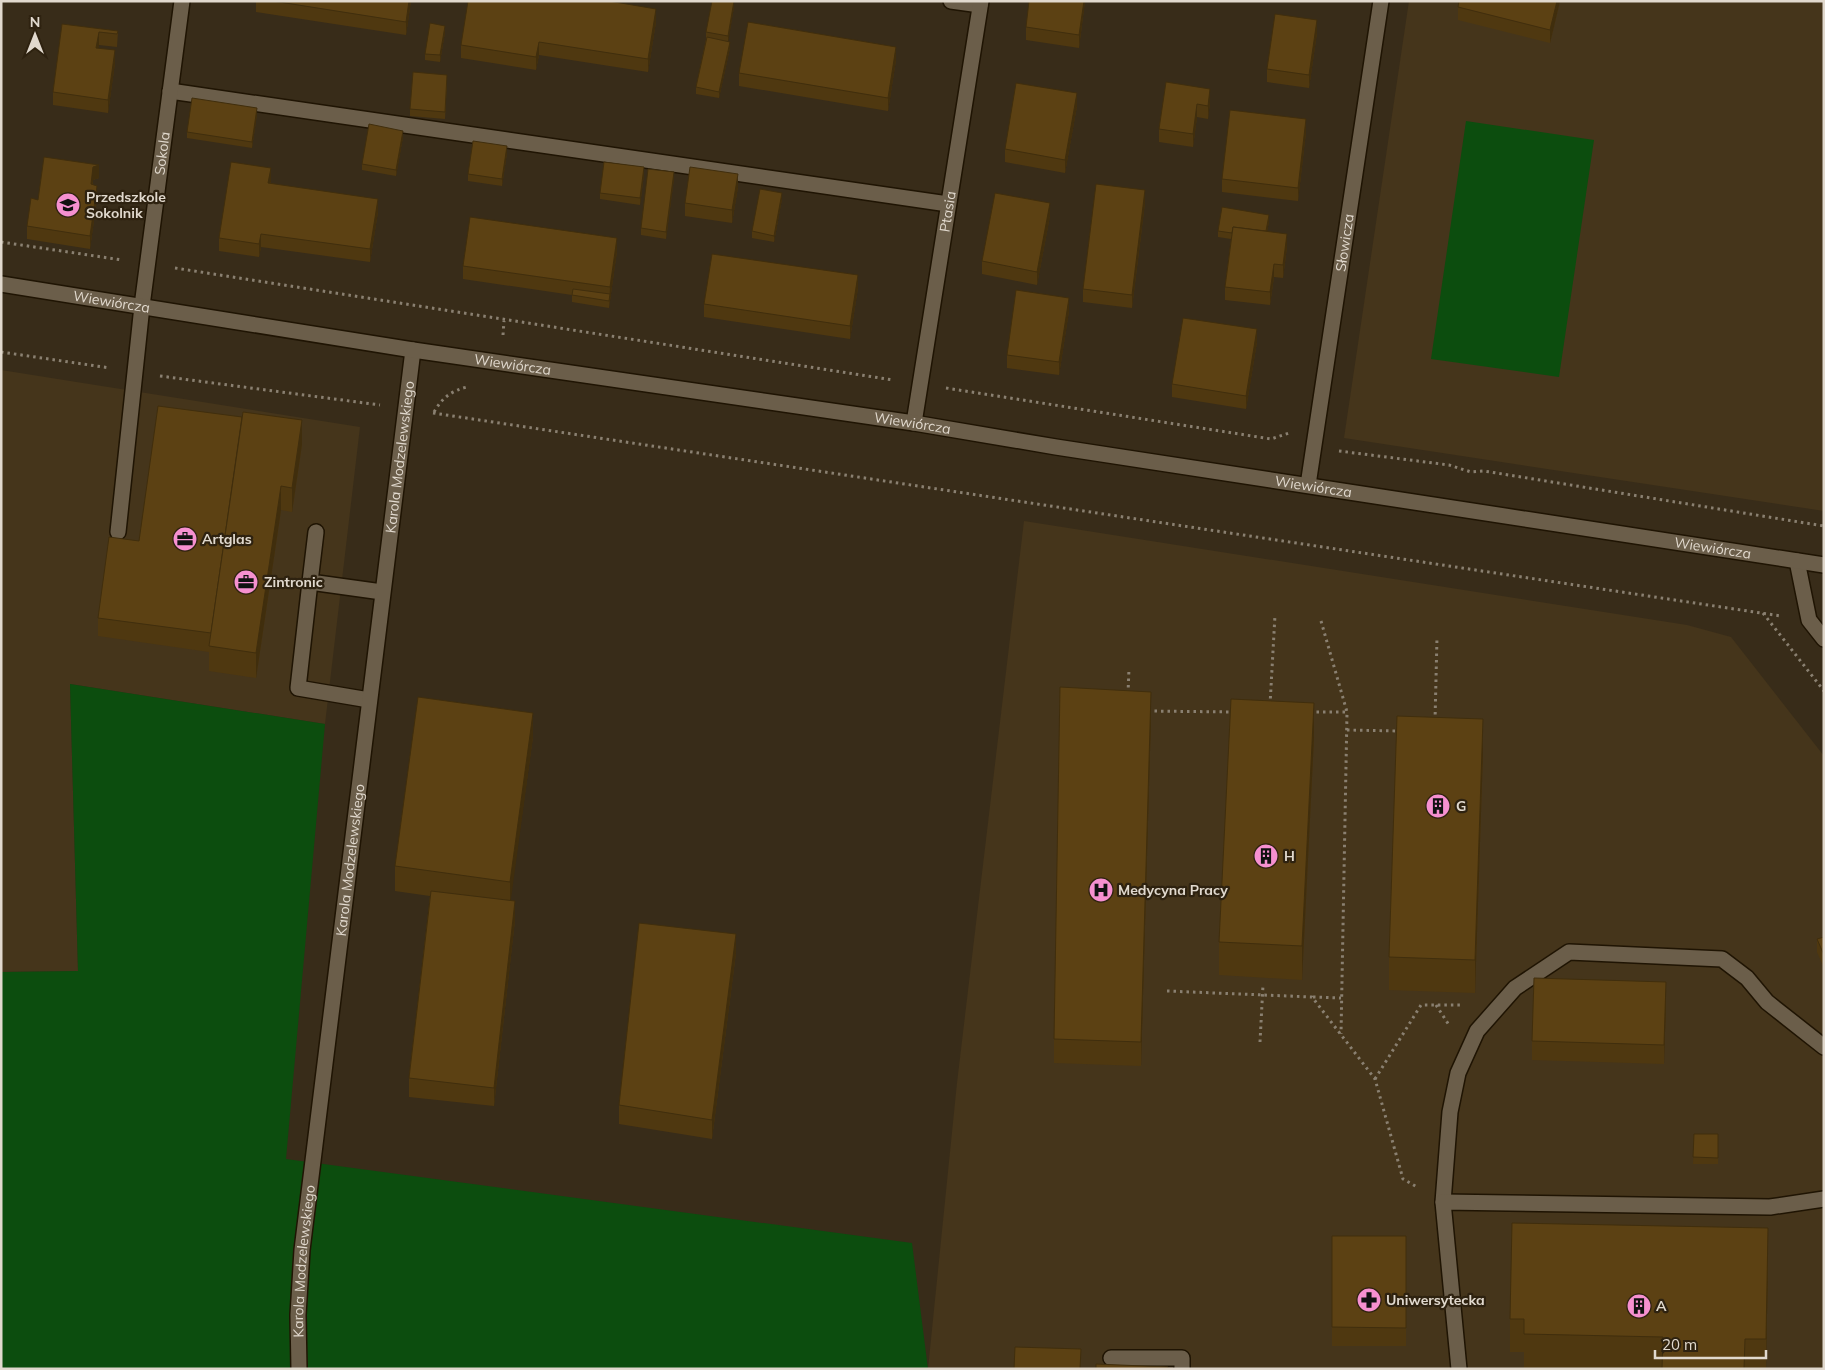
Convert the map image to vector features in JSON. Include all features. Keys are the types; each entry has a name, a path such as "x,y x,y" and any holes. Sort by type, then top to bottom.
{"street":[{"name":"Sokola","path":"118,532 147,264 182,1"},
{"path":"951,1 980,3"},
{"name":"Słowicza","path":"1308,485 1381,1"},
{"name":"Ptasia","path":"914,423 980,3"},
{"path":"170,91 948,204"},
{"name":"Wiewiórcza","path":"1,284 413,350 914,423 1056,448 1824,565"},
{"name":"Karola Modzelewskiego","path":"299,1369 298,1315 302,1250 413,350"},
{"path":"316,532 298,688 369,700"},
{"path":"1797,561 1808,620 1824,639"},
{"path":"310,582 382,592"},
{"path":"1459,1369 1443,1202 1450,1112 1458,1073 1477,1031 1514,988 1569,952 1722,958 1747,978 1767,1002 1824,1047"},
{"path":"1443,1202 1770,1207 1824,1200"},
{"path":"1111,1358 1182,1358 1182,1369"}],"path":[{"path":"1,242 1271,439 1290,433 1336,441 1339,451 1449,465 1471,472 1494,472 1824,526"},
{"path":"1,352 405,408 1762,613 1824,691"},
{"path":"1270,712 1275,615"},
{"path":"1322,621 1347,712 1340,1034"},
{"path":"1435,722 1437,637"},
{"path":"1127,703 1129,668"},
{"path":"1145,712 1241,712"},
{"path":"1308,712 1347,712"},
{"path":"1346,730 1405,731"},
{"path":"1260,1042 1263,985"},
{"path":"1167,992 1341,998"},
{"path":"1312,997 1375,1079 1403,1179 1443,1202"},
{"path":"1375,1079 1421,1004 1497,1006"}],"shaded area":[{"path":"1409,1 1824,1 1824,511 1344,438"},
{"path":"1,370 360,427 325,724 70,684 78,971 1,972"},
{"path":"1024,521 1687,625 1731,637 1824,756 1824,1369 928,1369 957,1083"}],"green space":[{"path":"1466,121 1594,140 1559,377 1431,359"},
{"path":"70,684 325,724 286,1159 912,1243 928,1369 1,1369 1,972 78,971"}],"building":[{"path":"273,1 409,1 406,22"},
{"path":"468,1 609,1 656,9 648,59 539,42 536,57 461,45"},
{"path":"712,1 734,1 728,36 706,32"},
{"path":"1029,1 1084,1 1079,35 1026,27"},
{"path":"1459,1 1557,1 1550,30 1458,7"},
{"path":"1275,14 1317,20 1309,75 1267,69"},
{"path":"748,22 896,47 888,98 739,73"},
{"path":"430,23 445,26 440,55 425,54"},
{"path":"62,24 118,31 117,34 99,32 96,48 115,50 108,100 53,92"},
{"path":"707,37 730,42 719,92 696,87"},
{"path":"413,72 447,75 445,112 410,109"},
{"path":"1166,82 1210,89 1208,106 1197,104 1193,134 1159,129"},
{"path":"1016,83 1077,93 1065,160 1005,149"},
{"path":"192,98 257,108 252,142 187,132"},
{"path":"1230,110 1306,119 1298,188 1222,179"},
{"path":"369,124 403,131 396,170 362,164"},
{"path":"473,141 507,146 502,179 468,174"},
{"name":"Przedszkole Sokolnik","path":"44,157 99,165 93,167 91,184 97,186 90,236 27,226 31,198 38,200"},
{"path":"231,162 271,168 268,183 378,199 370,249 261,234 259,244 219,238"},
{"path":"604,162 644,167 640,198 600,193"},
{"path":"690,167 738,174 732,210 685,203"},
{"path":"648,169 674,172 666,232 641,228"},
{"path":"1096,184 1145,190 1132,295 1083,289"},
{"path":"760,189 782,193 774,236 752,231"},
{"path":"995,193 1050,203 1037,272 982,261"},
{"path":"1222,207 1269,215 1266,231 1233,227 1232,233 1218,231"},
{"path":"470,217 617,238 610,287 463,266"},
{"path":"1233,227 1287,234 1283,265 1274,264 1270,292 1225,287"},
{"path":"712,254 858,275 850,326 704,304"},
{"path":"573,289 610,294 609,301 572,295"},
{"path":"1016,290 1069,298 1059,362 1007,355"},
{"path":"1183,318 1257,329 1246,396 1172,384"},
{"name":"Artglas","path":"158,406 242,417 211,633 98,618 109,537 139,541"},
{"name":"Zintronic","path":"243,412 302,420 292,488 281,486 256,653 209,646"},
{"name":"Medycyna Pracy","path":"1060,687 1151,692 1141,1042 1054,1039"},
{"path":"418,697 533,713 510,882 395,866"},
{"name":"H","path":"1231,699 1314,703 1302,946 1219,942"},
{"path":"1397,716 1483,719 1475,960 1389,957"},
{"path":"431,891 515,901 494,1088 409,1078"},
{"path":"639,923 736,934 712,1120 619,1105"},
{"path":"1824,937 1824,955 1817,939"},
{"path":"1534,978 1666,982 1664,1045 1532,1041"},
{"path":"1694,1134 1718,1134 1718,1158 1693,1157"},
{"name":"A","path":"1512,1223 1768,1228 1766,1339 1745,1339 1744,1369 1662,1369 1663,1337 1524,1334 1524,1319 1510,1319"},
{"name":"Uniwersytecka","path":"1332,1236 1406,1236 1406,1328 1332,1327"},
{"path":"1015,1347 1081,1349 1080,1369 1014,1369"},
{"path":"1096,1364 1168,1367 1168,1369 1096,1369"}],"place":[{"name":"Przedszkole Sokolnik","path":"68,205"},
{"name":"Artglas","path":"185,539"},
{"name":"Zintronic","path":"246,582"},
{"name":"G","path":"1438,806"},
{"name":"H","path":"1266,856"},
{"name":"Medycyna Pracy","path":"1101,890"},
{"name":"Uniwersytecka","path":"1369,1300"},
{"name":"A","path":"1639,1306"}]}
